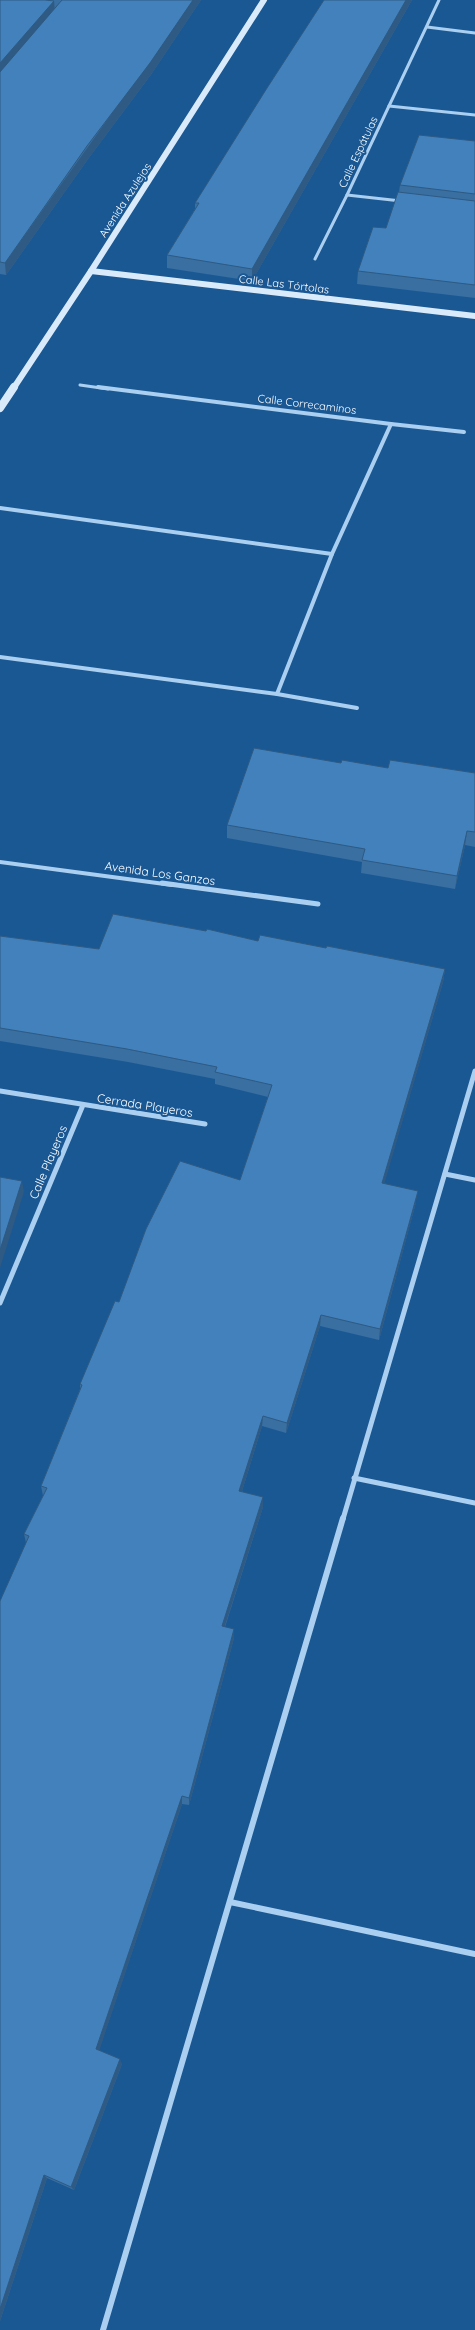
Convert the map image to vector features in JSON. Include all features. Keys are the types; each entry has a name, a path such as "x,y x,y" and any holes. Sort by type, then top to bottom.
{"main road":[{"name":"Avenida Azulejos","path":"0,408 91,271 264,0"},
{"name":"Calle Las Tórtolas","path":"91,271 475,316"}],"street":[{"name":"Calle Espátulas","path":"406,202 347,195 439,0"},
{"path":"427,27 475,33"},
{"path":"390,106 475,116"},
{"path":"315,259 347,195"},
{"name":"Calle Correcaminos","path":"80,385 464,432"},
{"path":"277,694 332,554 391,424"},
{"path":"0,508 332,554"},
{"path":"0,657 277,694 357,708"},
{"name":"Avenida Los Ganzos","path":"0,862 318,904"},
{"path":"103,2330 475,1071"},
{"path":"0,1091 83,1105"},
{"name":"Cerrada Playeros","path":"83,1105 204,1124"},
{"name":"Calle Playeros","path":"0,1303 83,1105"},
{"path":"444,1174 475,1180"},
{"path":"354,1478 475,1503"},
{"path":"230,1902 475,1954"}],"building":[{"path":"0,0 54,1 0,63"},
{"path":"62,0 193,0 150,63 87,146 5,263 0,262 0,72"},
{"path":"324,0 406,0 252,269 167,255 199,203 195,203"},
{"path":"419,135 475,141 475,194 400,185"},
{"path":"398,192 475,201 475,285 358,271 373,227 386,228"},
{"path":"254,748 341,763 342,760 388,768 390,760 475,773 475,832 467,831 457,876 362,860 365,849 227,825"},
{"path":"113,914 206,931 207,929 258,941 260,935 326,948 327,946 445,969 382,1183 418,1191 380,1329 321,1315 287,1423 263,1416 239,1491 263,1497 222,1626 234,1629 189,1798 182,1796 96,2049 120,2059 71,2187 44,2175 0,2309 0,1601 29,1536 24,1534 47,1488 41,1486 82,1385 80,1384 115,1301 119,1302 146,1229 180,1161 240,1180 272,1085 215,1072 217,1067 127,1049 0,1028 0,936 99,949"},
{"path":"0,1177 22,1181 0,1250"}]}
